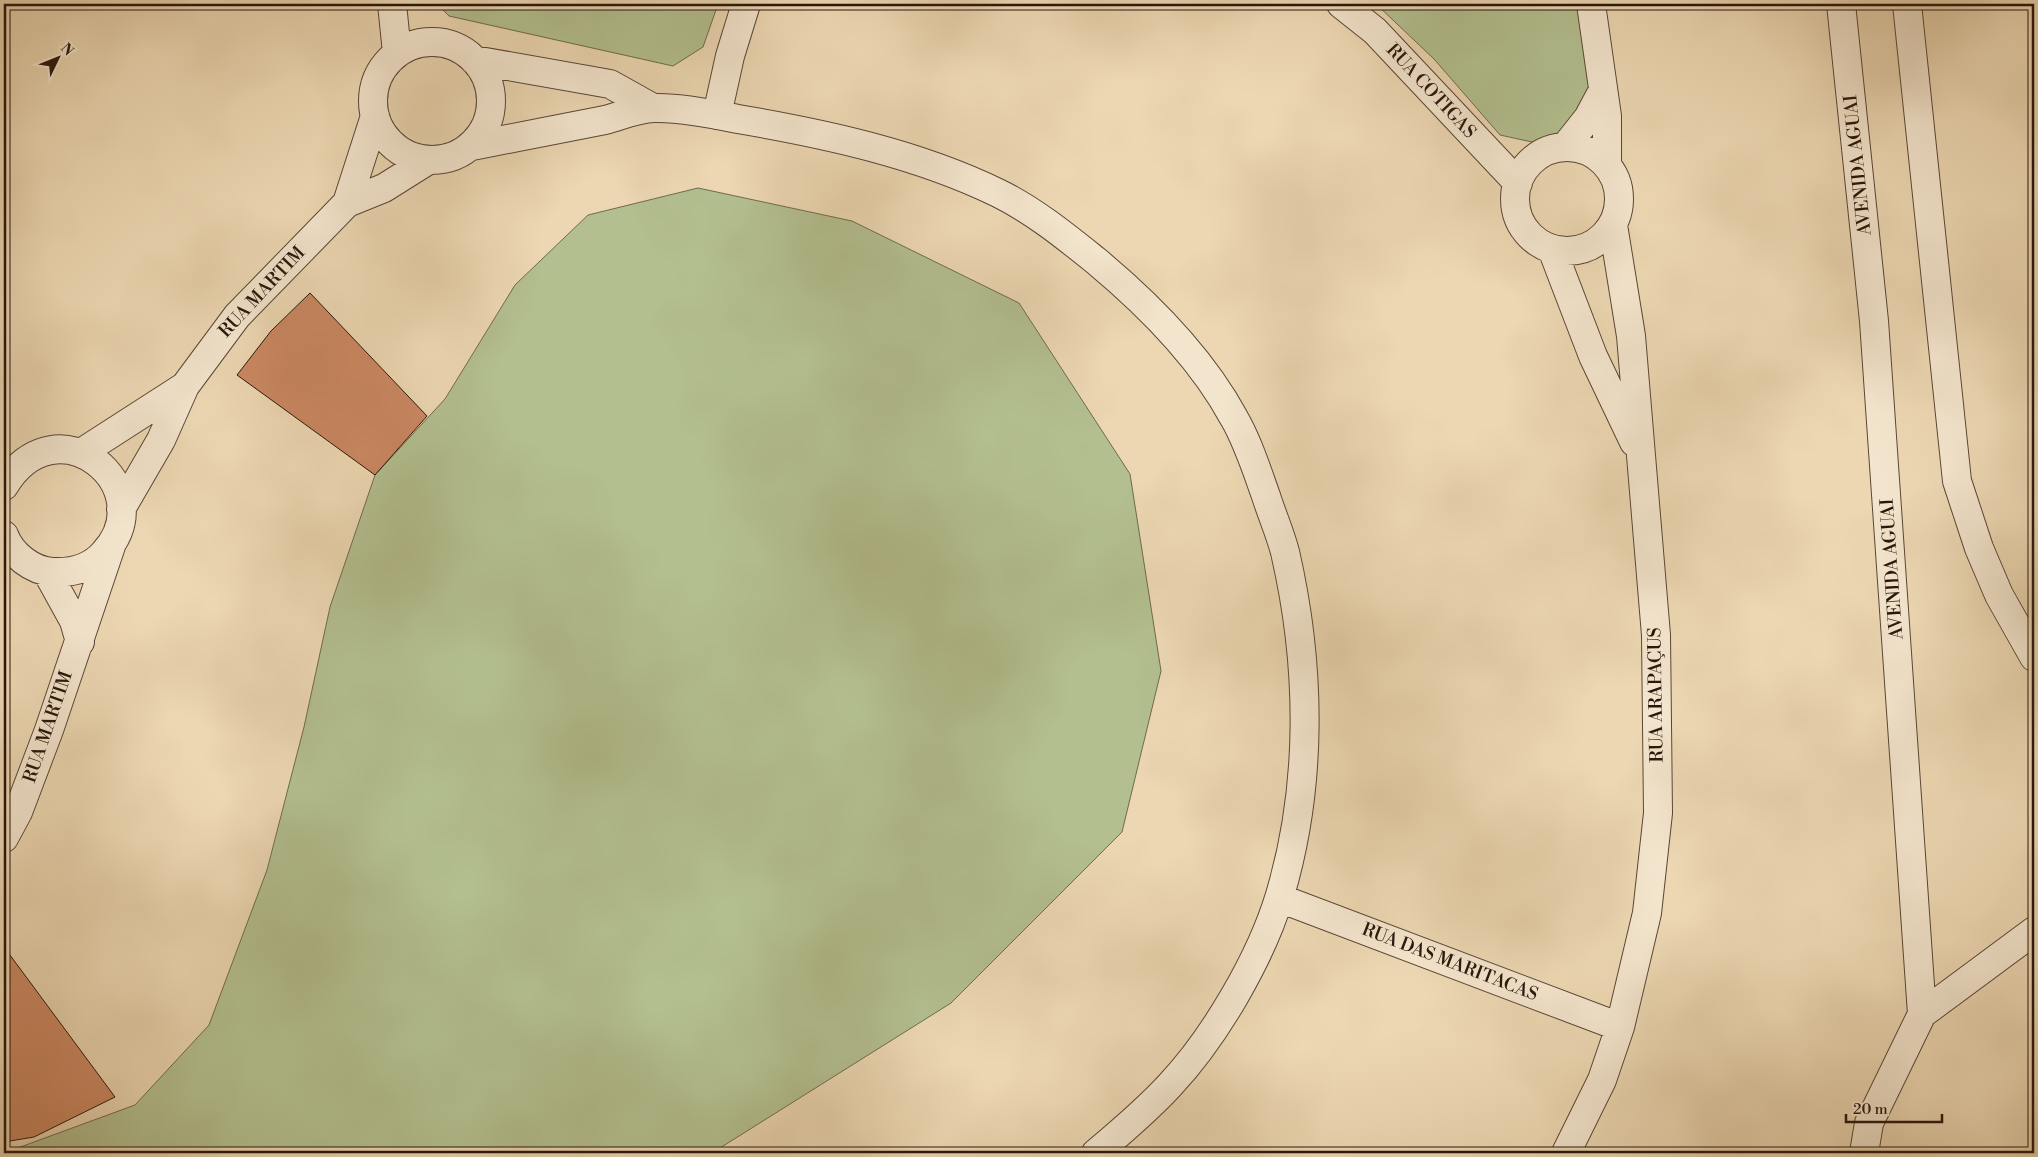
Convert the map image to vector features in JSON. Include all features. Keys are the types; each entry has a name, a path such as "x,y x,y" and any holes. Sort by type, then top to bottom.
{"street":[{"path":"392,4 397,53"},
{"path":"717,115 730,56 746,4"},
{"name":"RUA COTIGAS","path":"1341,4 1375,31 1518,183"},
{"path":"1591,4 1608,134 1606,165"},
{"name":"AVENIDA AGUAI","path":"1841,4 1874,321 1922,1014 1856,1153"},
{"path":"1907,4 1957,481 1979,548 1999,595 2034,657"},
{"path":"437,43 461,49 474,60 485,74 491,91 492,109 487,126 472,146 462,153 445,160 427,161 408,156 393,146 381,132 375,116 373,98 376,82 384,66 397,53 412,46 437,43"},
{"path":"474,60 610,84 653,108"},
{"path":"1565,147 1588,118 1603,90"},
{"path":"472,146 605,120 653,108 717,115 790,128 914,160 955,174 1001,194 1042,219 1125,285 1166,326 1199,366 1235,419 1259,477 1284,549 1304,663 1306,721 1294,839 1279,898 1253,962 1193,1057 1170,1086 1096,1153"},
{"name":"RUA MARTIM","path":"346,203 375,116"},
{"path":"1565,147 1587,152 1606,165 1615,179 1619,194 1618,210 1613,225 1602,238 1586,248 1569,251 1552,249 1537,242 1525,230 1518,215 1515,199 1518,183 1524,169 1535,157 1549,150 1565,147"},
{"name":"RUA MARTIM","path":"4,838 18,812 80,642 111,546 119,529 121,509 161,440 185,386 237,316 346,203 384,188 427,161"},
{"name":"RUA ARAPAÇUS","path":"1566,1153 1602,1080 1620,1027 1647,913 1658,813 1656,635 1631,336 1613,225"},
{"path":"1552,249 1593,356 1641,457"},
{"name":"RUA MARTIM","path":"81,453 185,386"},
{"path":"7,474 27,459 44,451 62,449 81,453 97,462 110,475 119,492 121,509"},
{"path":"4,539 16,554 30,565 46,572 64,573 82,569 98,560 111,546"},
{"path":"46,572 74,621 80,642"},
{"name":"RUA DAS MARITACAS","path":"1279,898 1620,1027"},
{"path":"1922,1014 2034,931"},
{"name":"AVENIDA AGUAI","path":"1864,1153 1869,1123"}],"green space":[{"path":"437,4 718,4 703,47 673,66 449,16"},
{"path":"1376,4 1580,4 1590,98 1567,130 1532,142 1500,135 1434,59"},
{"path":"698,188 852,221 1019,303 1130,474 1161,671 1122,832 951,1003 712,1153 4,1153 135,1105 209,1025 267,870 304,727 330,607 375,475 445,399 515,285 588,215"}],"building":[{"path":"310,293 427,416 375,475 237,375 271,331"},
{"path":"4,947 115,1097 34,1137 4,1142"}]}
